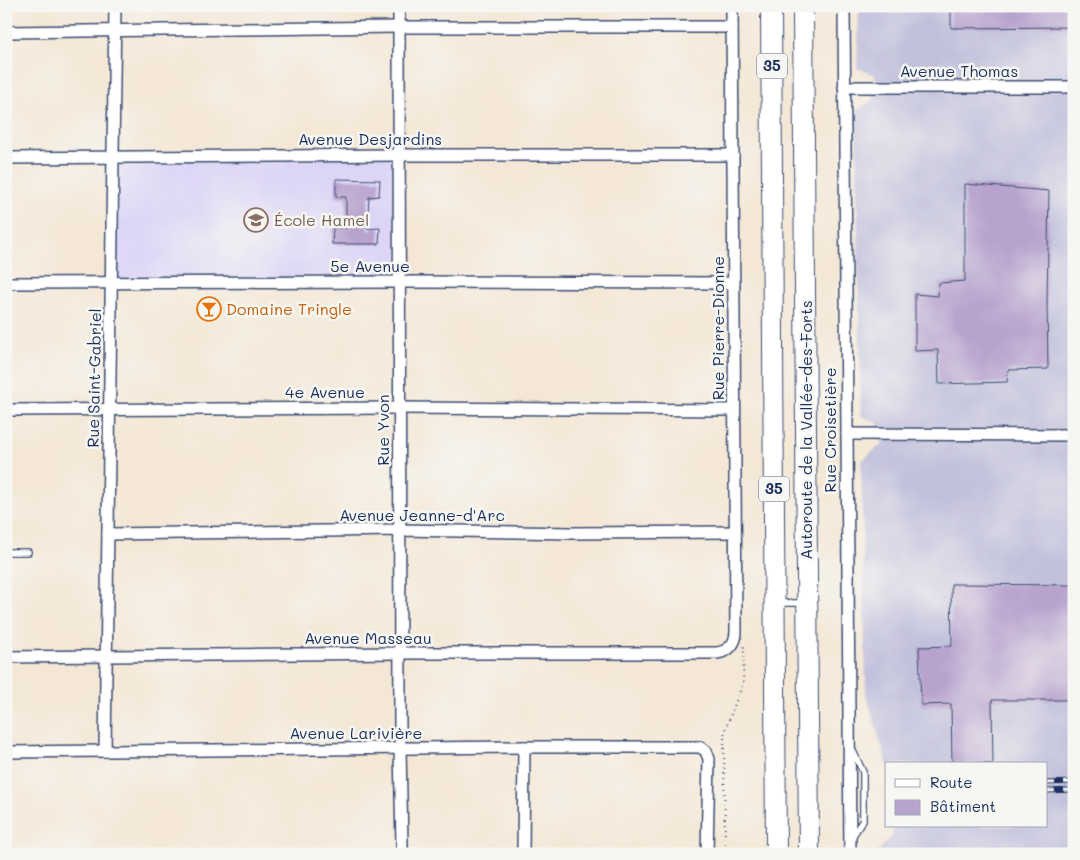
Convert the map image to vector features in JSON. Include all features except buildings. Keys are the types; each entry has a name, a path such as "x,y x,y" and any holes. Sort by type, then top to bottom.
{"highway":[{"name":"Autoroute de la Vallée-des-Forts","path":"771,6 776,854"},
{"name":"Autoroute de la Vallée-des-Forts","path":"803,6 808,854"}],"street":[{"name":"Rue Saint-Gabriel","path":"105,751 115,6"},
{"name":"Rue Yvon","path":"399,6 400,748 402,854"},
{"name":"Rue Pierre-Dionne","path":"732,6 736,636 733,651"},
{"name":"Rue Croisetière","path":"844,6 850,854"},
{"path":"6,32 399,27 732,27"},
{"name":"Avenue Thomas","path":"844,87 1074,87"},
{"name":"Avenue Desjardins","path":"6,158 733,155"},
{"name":"5e Avenue","path":"6,283 734,283"},
{"name":"4e Avenue","path":"6,410 400,408 734,410"},
{"path":"847,434 1074,435"},
{"name":"Avenue Jeanne-d'Arc","path":"108,534 400,530 571,533 735,532"},
{"name":"Avenue Masseau","path":"6,657 400,653 717,653 733,651"},
{"path":"523,854 524,747"},
{"name":"Avenue Larivière","path":"6,752 700,747 708,754 709,764 707,854"}],"lane":[{"path":"6,552 28,552"},
{"path":"775,603 807,603"}],"path":[{"path":"725,854 725,730 743,683 744,660 733,651"},
{"path":"717,746 724,746"}],"shaded area":[{"path":"859,6 1074,6 1074,854 876,854 893,834 892,828 1048,828 1048,762 886,762 866,694 861,461 882,444 877,423 861,416 856,111 873,100 875,75 857,68"},
{"name":"École Hamel","path":"399,155 399,282 112,283 113,157"}],"railway":[{"path":"1048,783 1074,782"},
{"path":"1048,791 1074,790"}],"place":[{"name":"École Hamel","path":"256,220"},
{"name":"Domaine Tringle","path":"209,309"}]}
